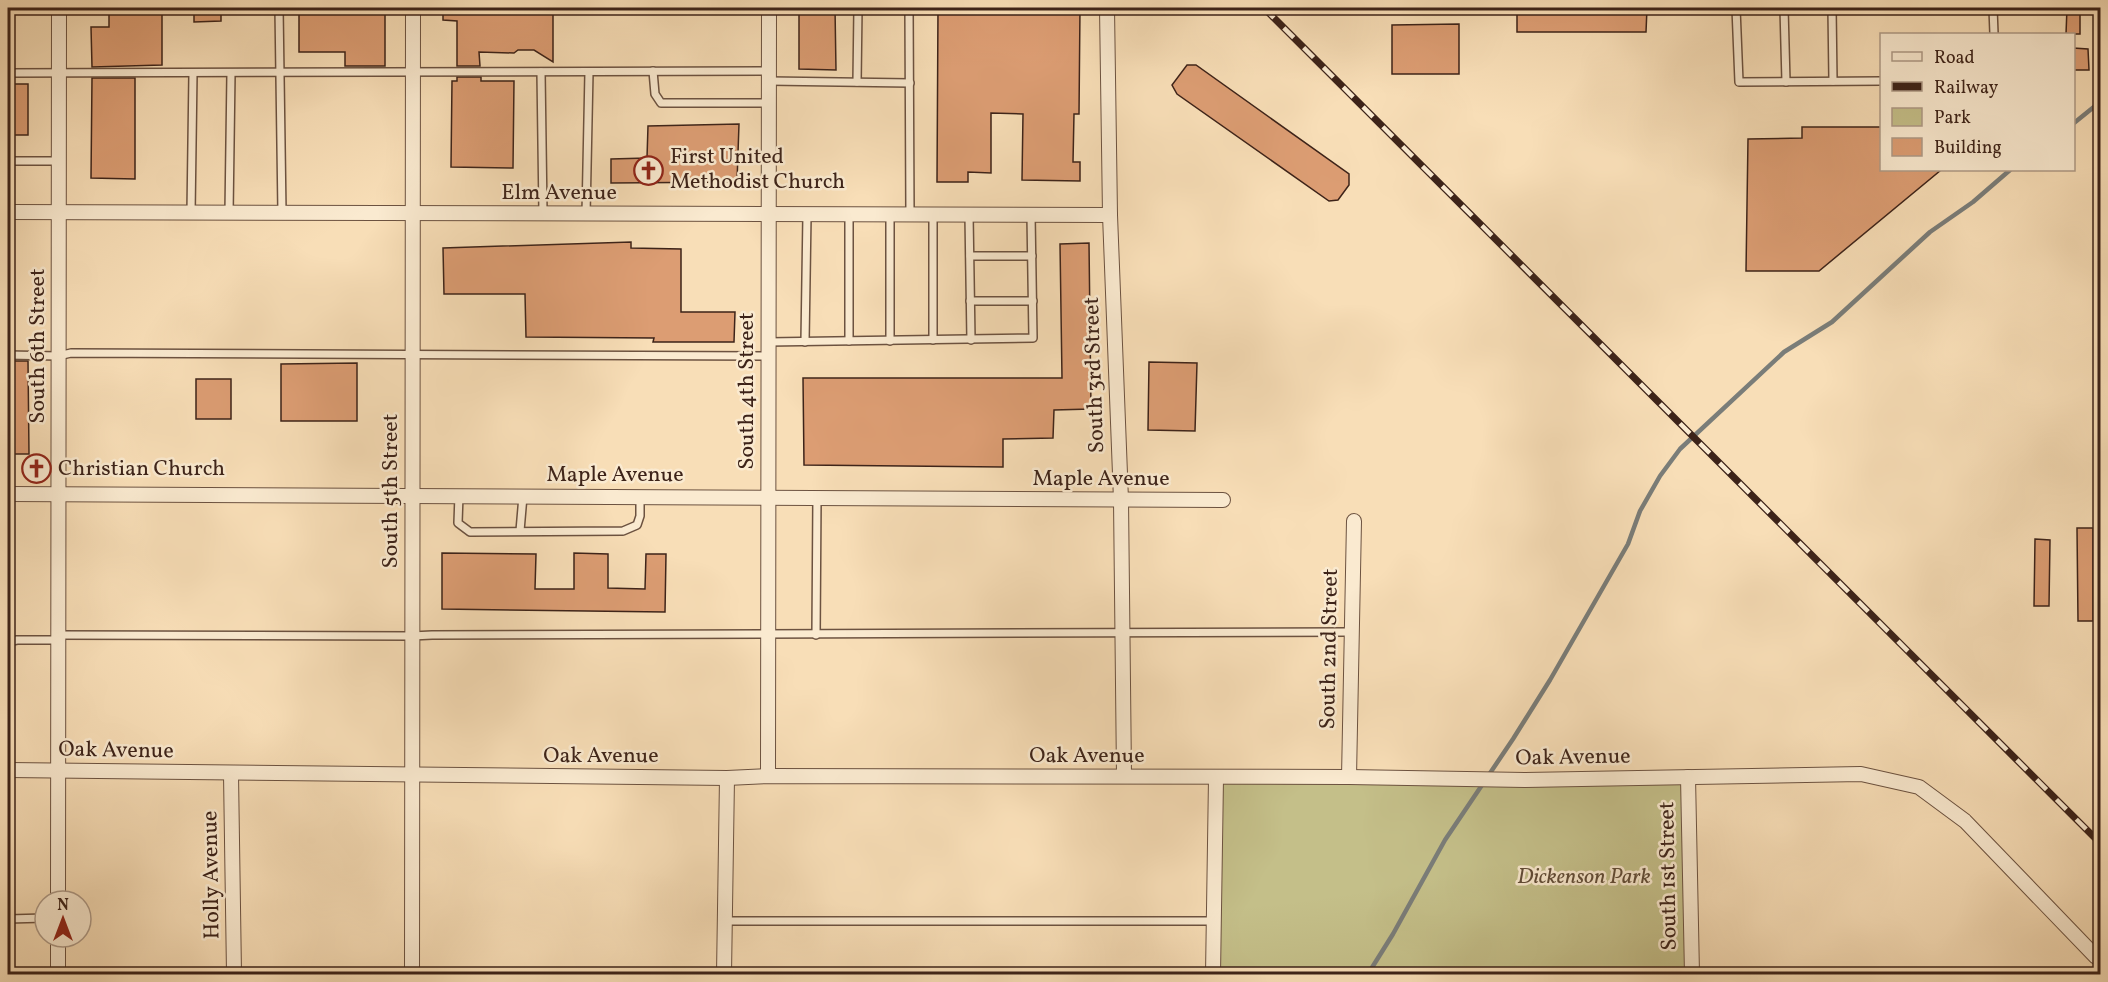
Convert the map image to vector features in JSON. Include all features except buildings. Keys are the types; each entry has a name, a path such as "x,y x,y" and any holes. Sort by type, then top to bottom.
{"street":[{"name":"South 6th Street","path":"58,889 59,8"},
{"name":"South 5th Street","path":"412,975 413,8"},
{"name":"South 4th Street","path":"768,776 769,8"},
{"name":"South 3rd Street","path":"1107,8 1110,215 1121,500 1124,776"},
{"name":"Elm Avenue","path":"8,212 1110,215"},
{"name":"Maple Avenue","path":"8,494 1223,501"},
{"name":"South 2nd Street","path":"1348,777 1354,521"},
{"name":"Oak Avenue","path":"8,770 412,776 727,778 1124,776 1525,780 1861,774 1919,787 1965,821 2096,957"},
{"name":"Holly Avenue","path":"231,774 234,975"},
{"name":"South 1st Street","path":"1688,777 1692,975"},
{"path":"724,975 727,778"},
{"path":"1213,975 1216,778"},
{"path":"58,949 58,975"}],"lane":[{"path":"279,8 282,213"},
{"path":"857,82 858,8"},
{"path":"909,8 910,215"},
{"path":"1737,8 1739,82 1880,81"},
{"path":"1784,8 1786,82"},
{"path":"1832,8 1833,81"},
{"path":"1993,8 1994,33"},
{"path":"8,73 653,71 910,83"},
{"path":"653,71 655,94 662,103 769,103"},
{"path":"541,72 543,214"},
{"path":"586,214 589,72"},
{"path":"191,213 193,73"},
{"path":"229,213 231,73"},
{"path":"8,161 59,160"},
{"path":"805,342 807,215"},
{"path":"849,215 849,341"},
{"path":"890,215 890,341"},
{"path":"933,215 933,340"},
{"path":"969,215 971,340"},
{"path":"8,355 58,356 70,353 412,355 768,349 805,342 1033,338 1030,215"},
{"path":"970,256 1032,256"},
{"path":"970,301 1032,301"},
{"path":"459,495 458,523 470,532 623,531 637,525 640,516 640,496"},
{"path":"520,531 523,496"},
{"path":"816,635 817,497"},
{"path":"8,642 57,637 412,636 432,634 816,635 1351,632"},
{"path":"8,919 33,918"},
{"path":"724,921 1214,921"}],"green space":[{"name":"Dickenson Park","path":"1688,777 1692,974 1213,974 1216,778"}],"waterway":[{"path":"2075,122 2100,102"},
{"path":"1368,974 1445,840 1550,680 1628,544 1640,511 1660,476 1680,449 1784,352 1832,322 1930,232 1973,202 2009,171"}],"railway":[{"path":"1264,8 2100,843"}],"place":[{"name":"First United Methodist Church","path":"649,170"},
{"name":"Christian Church","path":"37,469"}]}
